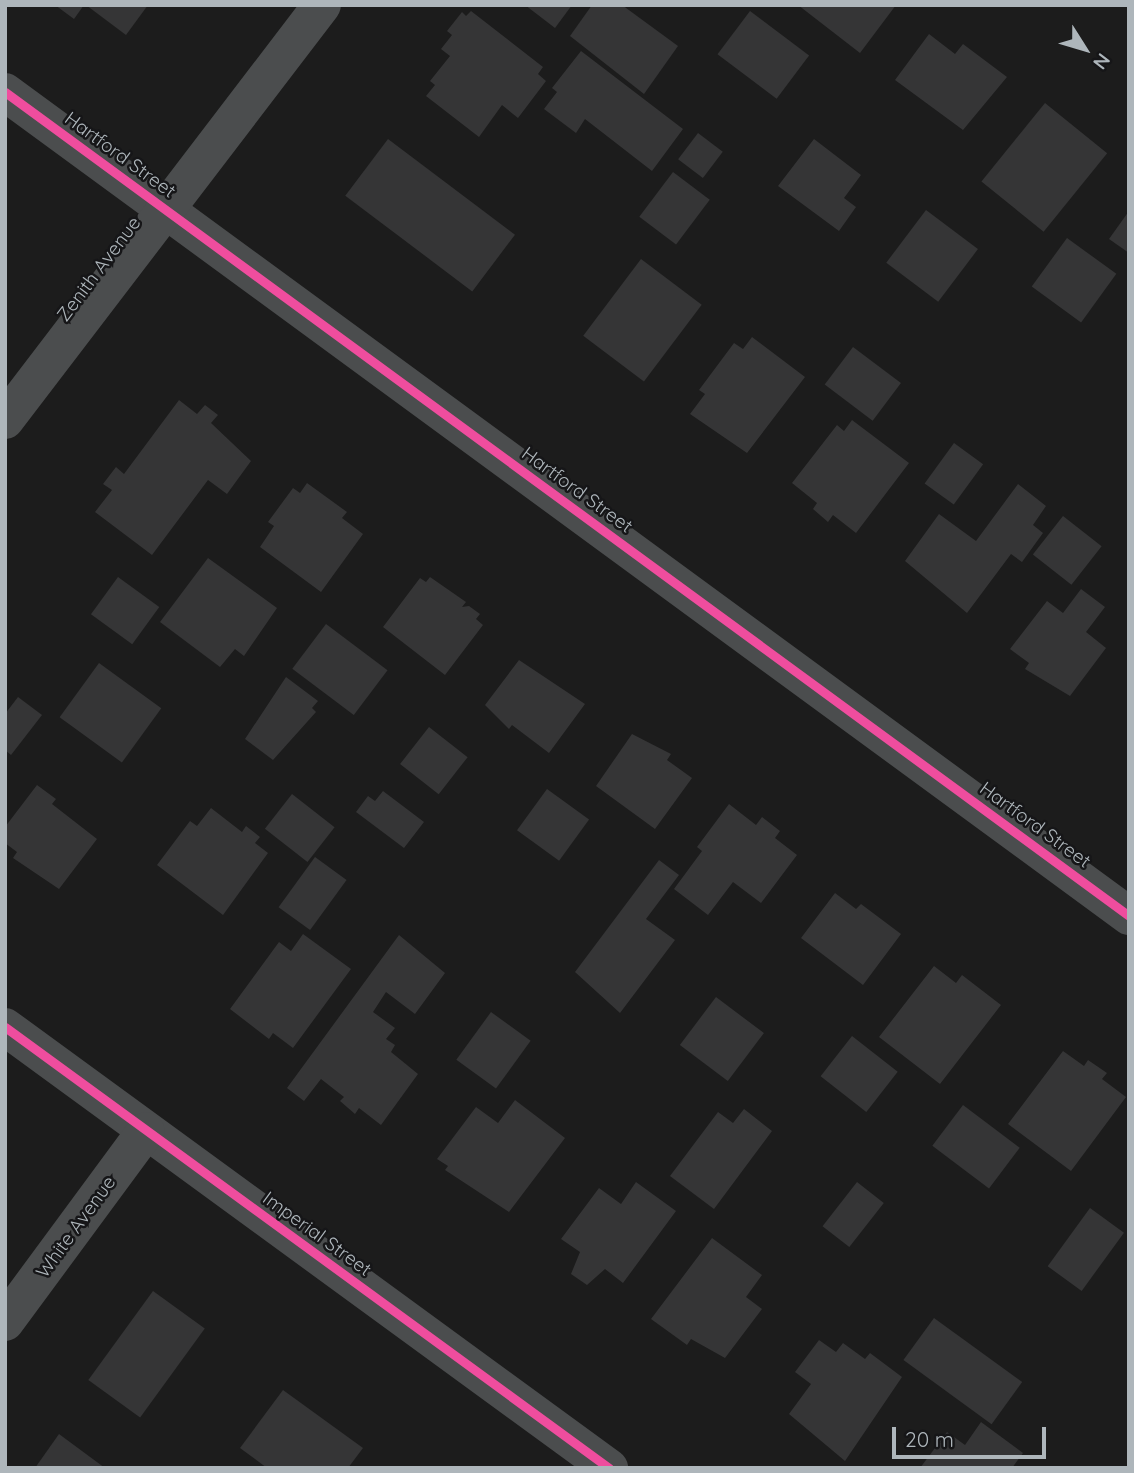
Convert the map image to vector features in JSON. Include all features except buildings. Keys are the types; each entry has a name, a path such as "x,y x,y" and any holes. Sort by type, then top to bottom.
{"street":[{"name":"Zenith Avenue","path":"5,421 322,5"},
{"name":"Hartford Street","path":"5,92 1129,916"},
{"name":"Imperial Street","path":"5,1027 609,1468"},
{"name":"White Avenue","path":"5,1322 146,1131"}],"cycle path":[{"path":"5,92 1129,916"},
{"path":"5,1027 609,1468"}]}
